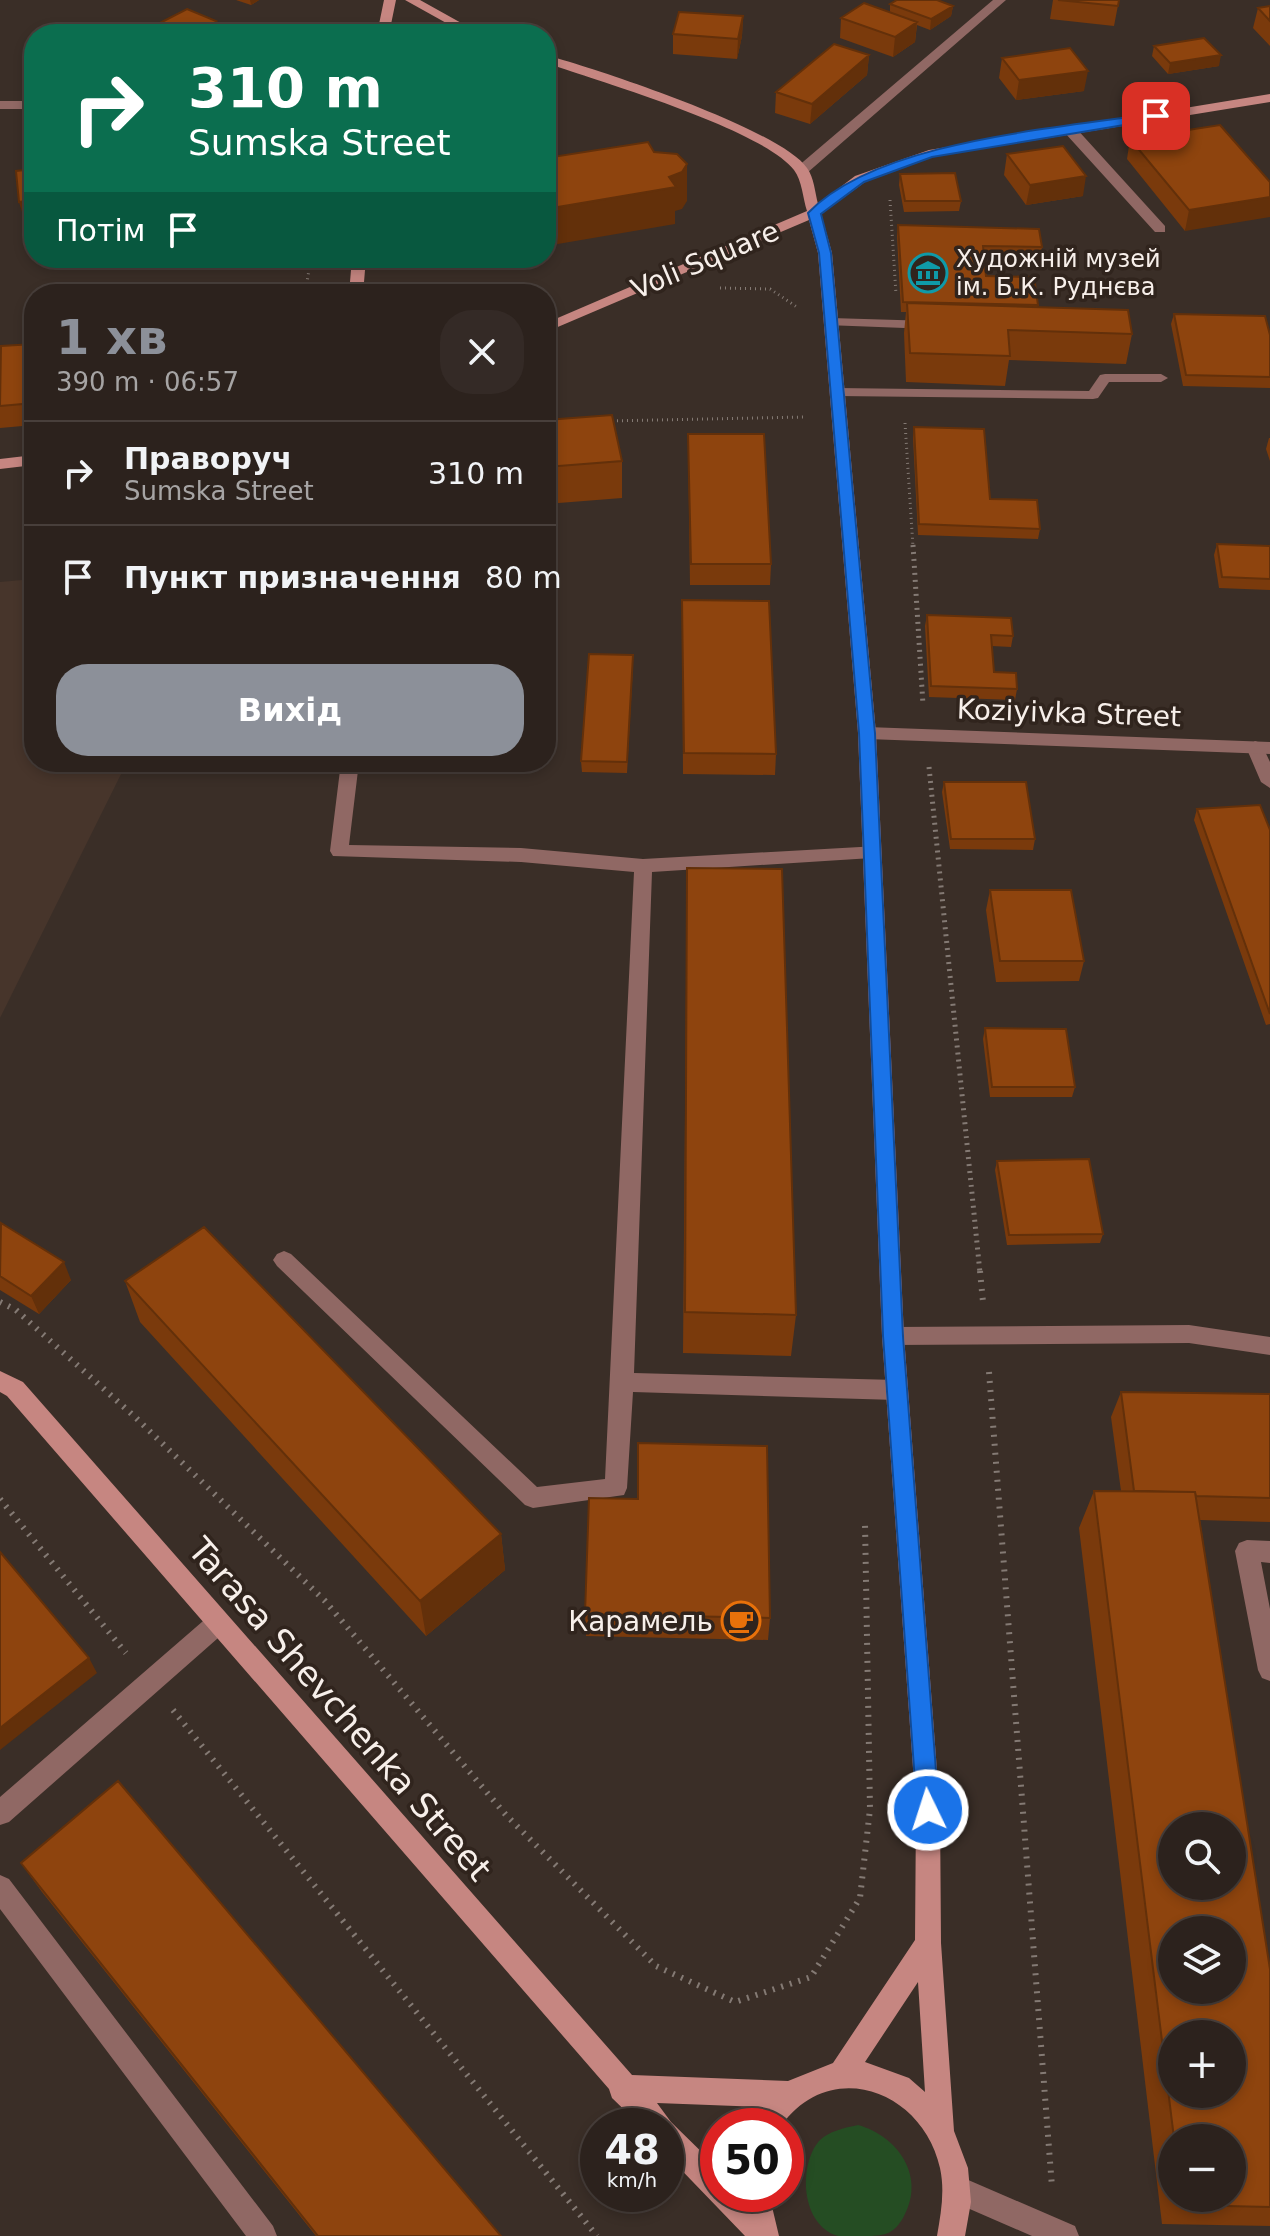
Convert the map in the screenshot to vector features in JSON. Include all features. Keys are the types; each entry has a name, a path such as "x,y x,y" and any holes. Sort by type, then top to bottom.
{"main road":[{"path":"385,24 390,0"},
{"path":"411,0 456,24"},
{"path":"556,62 710,116 780,151 802,170 814,213 860,179 888,168 969,146 1270,98"},
{"name":"Voli Square","path":"556,324 814,213 825,253 867,733 893,1336 928,1810 928,1943 941,2129"},
{"path":"0,464 24,461"},
{"name":"Tarasa Shevchenka Street","path":"0,1381 15,1389 641,2108"},
{"path":"842,2073 928,1943"},
{"name":"Voli Square","path":"780,2108 790,2095 814,2081 842,2073 870,2076 898,2086 922,2105 941,2129 954,2159 959,2190 952,2235"},
{"path":"622,2088 790,2095"},
{"path":"684,2153 700,2169"},
{"path":"742,2212 766,2236"},
{"path":"757,2212 766,2236"}],"street":[{"path":"802,170 1000,0"},
{"path":"0,105 24,105"},
{"path":"1070,130 1160,229"},
{"path":"831,322 944,325"},
{"path":"837,392 1093,395 1105,378 1161,378"},
{"name":"Koziyivka Street","path":"867,733 1263,748"},
{"path":"1263,748 1270,782"},
{"path":"349,772 339,851 521,855 643,866 872,851"},
{"path":"284,1260 533,1498 616,1488 643,866"},
{"path":"893,1336 1189,1334 1270,1346"},
{"path":"623,1382 896,1390"},
{"path":"1270,1552 1247,1551 1270,1670"},
{"path":"0,1813 218,1623"},
{"path":"0,1888 263,2236"},
{"path":"959,2190 1060,2234"}],"path":[{"path":"888,168 898,324"},
{"path":"705,293 719,288 770,289 803,311"},
{"path":"903,393 925,735 986,1335 1060,2234"},
{"path":"593,422 814,416"},
{"path":"0,1302 16,1310 135,1417 325,1601 506,1815 656,1966 735,2002 811,1977 860,1898 870,1809 865,1514"},
{"path":"0,1499 597,2236"}],"shaded area":[{"path":"24,580 24,772 122,772 0,1018 0,582"}],"green space":[{"path":"858,2125 885,2138 904,2160 910,2173 910,2203 900,2223 889,2233 838,2236 816,2220 810,2208 806,2179 808,2165 819,2141 837,2130"}],"building":[{"path":"897,0 937,0 953,6 931,19 890,4"},
{"path":"1058,0 1119,0 1118,6"},
{"path":"864,3 917,22 895,37 841,18"},
{"path":"1270,6 1270,21 1258,8"},
{"path":"187,9 216,21 210,24 158,24"},
{"path":"679,12 743,16 738,39 673,34"},
{"path":"1204,38 1221,55 1170,63 1154,46"},
{"path":"834,44 869,55 812,104 776,92"},
{"path":"1070,48 1088,71 1019,80 1002,58"},
{"path":"1220,125 1270,182 1270,197 1189,210 1130,139"},
{"path":"648,142 654,152 677,154 687,164 682,172 669,177 676,187 556,207 556,156"},
{"path":"1063,146 1086,176 1030,185 1007,154"},
{"path":"24,170 24,201 19,202 16,171"},
{"path":"955,173 961,201 905,201 900,174"},
{"path":"898,225 1039,229 1042,247 983,246 986,276 1034,277 1038,305 903,302"},
{"path":"907,303 1128,310 1132,334 1008,330 1010,356 910,353"},
{"path":"1174,314 1265,316 1270,335 1270,377 1186,375"},
{"path":"24,345 24,404 0,406 1,346"},
{"path":"612,415 622,461 556,466 556,419"},
{"path":"914,427 984,429 990,499 1037,500 1040,529 919,524"},
{"path":"688,434 764,434 771,564 691,564"},
{"path":"1217,544 1270,546 1270,579 1222,577"},
{"path":"682,600 769,601 776,754 684,753"},
{"path":"927,615 1011,618 1013,636 991,635 994,672 1016,673 1017,689 931,686"},
{"path":"589,654 633,655 627,762 581,761"},
{"path":"944,782 1026,782 1035,839 951,839"},
{"path":"1260,805 1270,830 1270,1014 1197,809"},
{"path":"687,868 782,869 796,1315 685,1312"},
{"path":"990,890 1071,890 1084,961 1000,961"},
{"path":"985,1028 1066,1029 1075,1087 992,1087"},
{"path":"1089,1159 1103,1234 1009,1235 997,1161"},
{"path":"1,1223 64,1262 31,1296 0,1276"},
{"path":"204,1227 501,1534 420,1601 125,1281"},
{"path":"1121,1392 1270,1394 1270,1498 1134,1491"},
{"path":"638,1443 767,1446 770,1618 585,1614 589,1498 638,1499"},
{"path":"1094,1491 1195,1492 1245,1812 1158,1812 1158,1900 1246,1900 1246,1816 1270,1969 1270,2207 1246,2206 1246,2124 1172,2124 1170,2108 1246,2108 1246,2020 1159,2020"},
{"path":"0,1552 89,1658 0,1728"},
{"path":"118,1781 501,2236 318,2236 21,1863"}],"place":[{"name":"Художній музей ім. Б.К. Руднєва","path":"928,273"},
{"name":"Карамель","path":"741,1621"}],"route":[{"path":"928,1810 893,1336 867,733 825,253 814,213 860,179 929,154 1156,116"}]}
